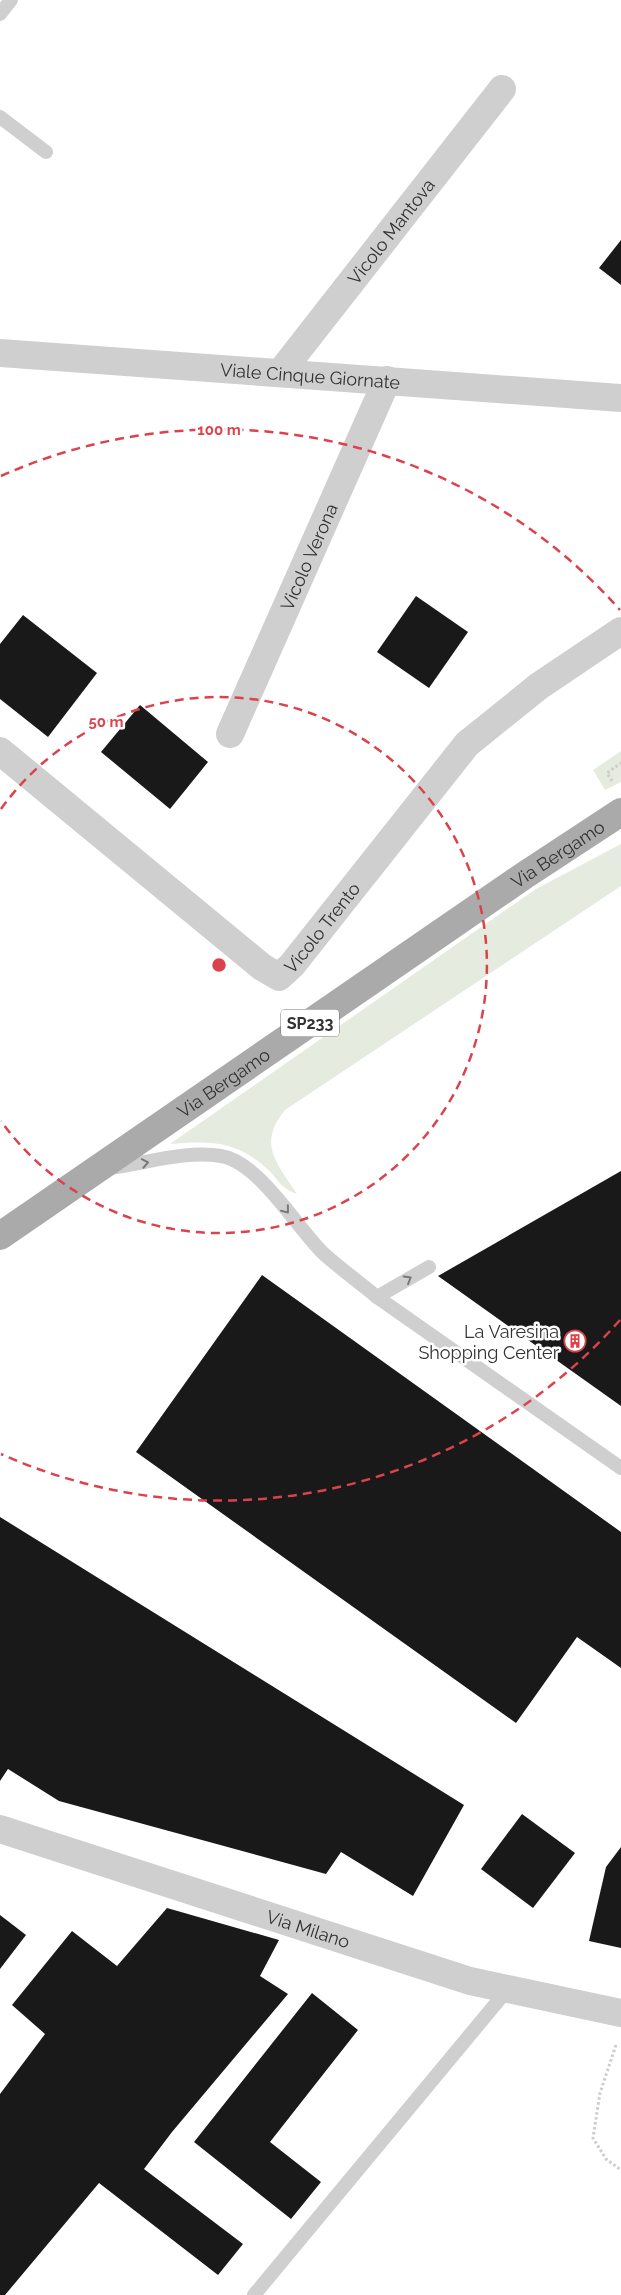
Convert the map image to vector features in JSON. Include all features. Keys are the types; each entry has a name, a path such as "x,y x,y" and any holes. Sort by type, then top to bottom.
{"main road":[{"name":"Via Bergamo","path":"0,1236 525,874 621,812"}],"street":[{"name":"Vicolo Mantova","path":"280,373 502,89"},
{"name":"Viale Cinque Giornate","path":"0,353 621,398"},
{"name":"Vicolo Verona","path":"230,734 387,380"},
{"name":"Vicolo Trento","path":"0,751 262,968 279,977 292,965 467,744 539,686 621,631"},
{"name":"Via Milano","path":"0,1829 470,1981 621,2013"}],"lane":[{"path":"0,14 11,0"},
{"path":"0,117 46,152"},
{"path":"97,1170 199,1154 223,1156 242,1166 260,1180 324,1253 377,1297 621,1468"},
{"path":"377,1297 428,1267"},
{"path":"254,2295 508,1989"}],"path":[{"path":"615,785 607,773 621,763"},
{"path":"618,2040 600,2092 593,2138 606,2159 621,2170"}],"shaded area":[{"path":"621,751 621,782 605,790 593,770"},
{"path":"621,844 621,886 285,1110 272,1133 271,1143 277,1163 297,1194 285,1188 270,1171 254,1158 232,1147 209,1143 170,1144 536,889"}],"building":[{"path":"621,240 621,285 599,268"},
{"path":"416,596 468,632 429,688 377,652"},
{"path":"23,615 97,673 48,737 0,699 0,644"},
{"path":"140,705 208,762 170,809 101,752"},
{"name":"La Varesina Shopping Center","path":"621,1171 621,1406 438,1276"},
{"path":"262,1275 621,1532 621,1668 577,1637 516,1723 136,1452"},
{"path":"0,1517 464,1805 413,1896 341,1852 326,1874 59,1801 8,1769 0,1781"},
{"path":"522,1814 575,1853 533,1908 481,1869"},
{"path":"621,1847 621,1948 589,1941 606,1867"},
{"path":"167,1908 279,1940 260,1976 288,1994 172,2132 144,2169 243,2244 218,2275 99,2183 5,2295 0,2295 0,2094 45,2034 12,2005 72,1931 117,1966"},
{"path":"0,1915 26,1935 0,1969"},
{"path":"312,1993 358,2030 270,2142 321,2182 291,2219 194,2142"}],"place":[{"name":"La Varesina Shopping Center","path":"575,1341"}]}
